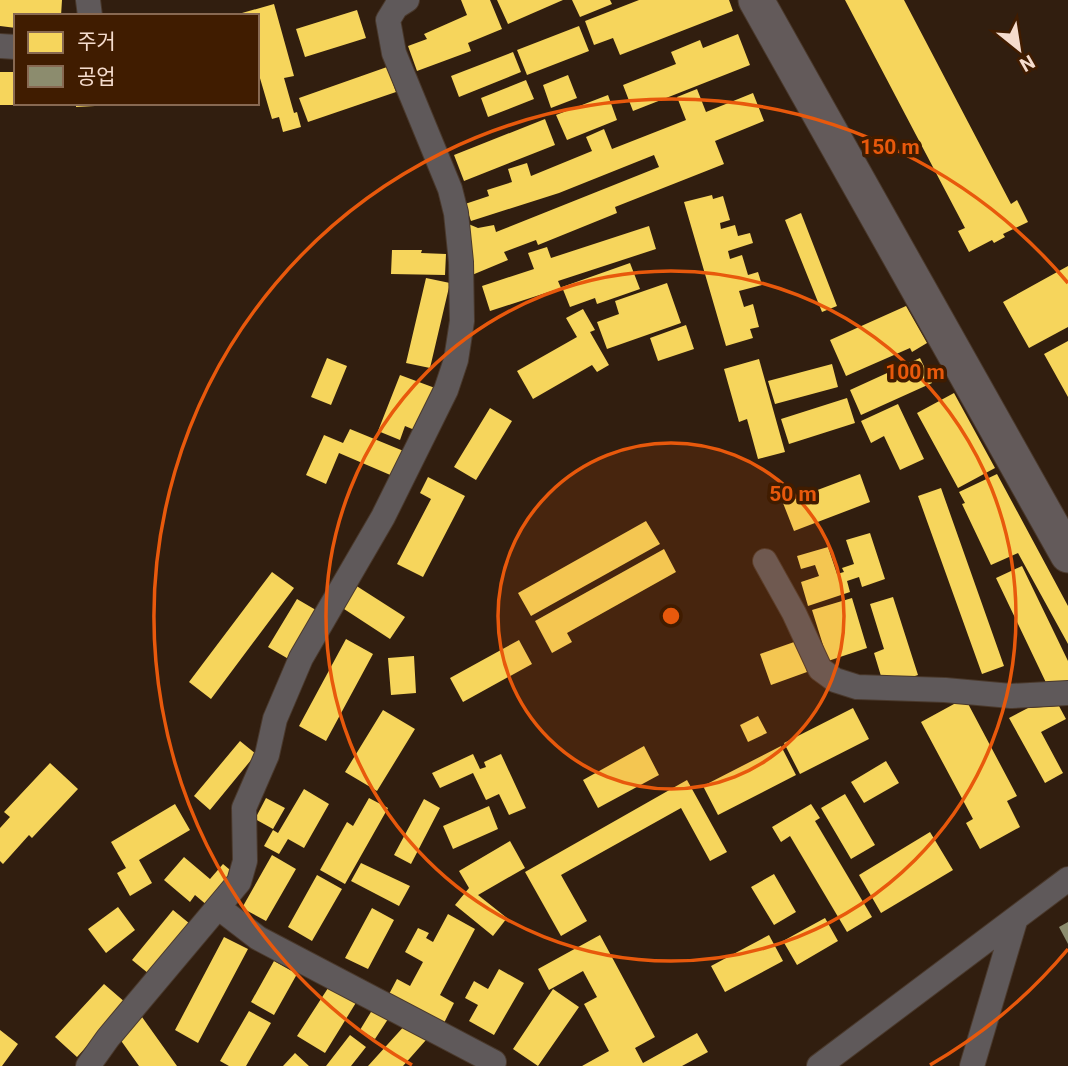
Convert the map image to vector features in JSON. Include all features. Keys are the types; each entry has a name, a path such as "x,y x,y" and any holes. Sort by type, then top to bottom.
{"street":[{"path":"88,1066 116,1028 239,882 245,861 244,808 267,755 275,719 302,658 383,517 446,390 456,360 462,321 461,261 456,213 450,189 394,53 388,20 396,7 407,0"},
{"path":"755,0 1068,555"},
{"path":"765,561 794,613 820,669 835,680 858,687 1012,696 1068,693"},
{"path":"819,1066 1068,879"},
{"path":"219,908 257,938 494,1062"},
{"path":"972,1066 1014,920"}],"building: 주거":[{"path":"0,0 62,0 61,14 14,14 14,28 0,26"},
{"path":"461,0 490,0 502,29 468,43 471,51 417,71 408,46 427,39 424,34 467,15"},
{"path":"497,0 563,0 508,24"},
{"path":"572,0 610,0 612,4 580,17"},
{"path":"639,0 729,0 733,11 620,55 613,38 594,45 585,21"},
{"path":"845,0 904,0 1011,204 1017,200 1028,222 1003,234 1005,237 994,243 992,240 969,252 958,231 965,228"},
{"path":"274,4 294,76 284,78 301,127 283,132 279,117 272,119 259,75 259,14 242,13"},
{"path":"357,10 366,38 305,57 296,29"},
{"path":"579,26 589,51 527,75 517,50"},
{"path":"738,34 750,65 633,111 623,85 676,64 671,52 700,40 703,48"},
{"path":"513,52 521,72 459,97 451,76"},
{"path":"387,67 396,92 308,122 299,98"},
{"path":"0,72 14,72 14,105 0,105"},
{"path":"568,75 577,98 551,108 543,85"},
{"path":"526,80 534,99 488,117 481,98"},
{"path":"697,89 706,112 753,93 764,121 715,141 724,164 615,207 617,213 538,245 536,240 504,252 508,260 472,275 466,223 478,228 494,225 496,232 659,167 654,155 559,193 471,221 465,204 489,196 487,190 512,182 508,169 527,163 531,176 592,151 586,137 604,129 612,149 686,120 677,97"},
{"path":"608,95 617,120 567,140 556,115"},
{"path":"76,105 114,105 76,107"},
{"path":"545,119 555,145 464,181 454,155"},
{"path":"712,195 713,199 723,196 730,220 720,223 721,229 735,225 738,236 750,233 753,243 728,251 730,259 742,255 748,275 758,272 762,285 739,291 744,307 753,304 759,327 750,329 753,338 726,346 684,202"},
{"path":"801,213 837,306 822,312 785,220"},
{"path":"649,226 656,249 558,281 561,288 490,311 482,286 534,269 528,253 547,247 551,258"},
{"path":"392,250 422,250 421,253 446,254 445,275 391,274"},
{"path":"630,263 640,289 597,304 595,298 570,307 562,287"},
{"path":"1068,266 1068,327 1029,348 1003,302"},
{"path":"426,278 450,283 430,368 406,363"},
{"path":"667,283 681,323 607,349 597,322 619,314 615,301"},
{"path":"906,306 927,343 912,352 910,348 846,376 830,340"},
{"path":"583,309 595,330 590,332 609,365 597,372 592,365 533,399 517,371 577,337 566,318"},
{"path":"686,325 694,349 658,361 650,338"},
{"path":"1068,341 1068,397 1044,354"},
{"path":"327,358 347,366 331,405 311,397"},
{"path":"920,358 932,383 861,415 850,390"},
{"path":"759,359 785,452 758,459 747,419 739,422 724,369"},
{"path":"832,364 838,387 775,404 768,381"},
{"path":"400,375 435,388 417,431 405,426 400,440 378,431"},
{"path":"954,393 995,468 958,488 917,413"},
{"path":"847,398 855,423 789,444 781,419"},
{"path":"898,404 924,459 900,470 884,436 871,443 861,421"},
{"path":"490,408 512,421 476,480 454,467"},
{"path":"350,429 406,452 395,477 339,453 326,484 306,475 324,435 343,443"},
{"path":"860,474 870,502 794,531 783,503"},
{"path":"997,474 1068,606 1068,644 1018,553 991,565 962,504 965,503 959,492"},
{"path":"428,477 465,496 423,577 397,564 431,499 420,493"},
{"path":"941,488 1004,666 982,674 918,496"},
{"path":"646,521 660,544 531,616 518,593"},
{"path":"870,533 885,579 862,587 859,577 847,581 850,592 808,606 801,582 819,576 815,565 801,569 797,556 828,547 837,574 844,572 842,568 854,564 846,540"},
{"path":"664,549 676,572 567,633 572,642 552,653 535,621"},
{"path":"1022,566 1068,661 1068,682 1050,691 996,578"},
{"path":"272,572 294,588 211,699 189,682"},
{"path":"355,585 405,617 390,639 341,607"},
{"path":"893,597 918,675 884,686 874,653 884,649 870,604"},
{"path":"852,598 867,648 828,661 812,610"},
{"path":"297,599 321,613 292,661 268,647"},
{"path":"346,639 373,654 326,741 299,726"},
{"path":"519,640 532,664 463,702 450,678"},
{"path":"797,641 807,672 771,685 760,654"},
{"path":"414,656 416,693 391,695 388,658"},
{"path":"965,698 1017,796 1007,801 1020,827 980,849 966,823 973,819 921,722"},
{"path":"1059,706 1066,719 1041,732 1063,773 1045,783 1009,718 1028,708"},
{"path":"853,708 869,739 800,774 784,743"},
{"path":"383,710 415,729 377,791 345,772"},
{"path":"758,716 767,733 748,742 740,725"},
{"path":"240,741 256,754 210,810 194,796"},
{"path":"644,746 659,775 598,808 583,780"},
{"path":"781,746 796,775 718,815 703,786"},
{"path":"473,754 480,769 486,767 484,762 501,754 526,808 509,815 499,794 486,800 473,773 440,788 432,773"},
{"path":"886,761 899,783 864,803 851,782"},
{"path":"50,763 78,789 32,838 29,835 3,864 0,861 0,828 10,817 4,812"},
{"path":"687,780 727,852 710,861 681,808 561,875 587,921 561,936 525,872"},
{"path":"304,789 329,804 304,848 288,839 279,854 264,846 273,830 278,833"},
{"path":"845,794 875,845 851,859 821,808"},
{"path":"266,798 285,808 273,829 255,819"},
{"path":"369,798 388,808 345,884 320,870 347,822 353,826"},
{"path":"424,799 440,808 411,864 394,855"},
{"path":"175,804 190,830 139,860 152,883 130,896 117,873 126,868 111,842"},
{"path":"811,804 820,818 815,821 872,917 847,932 790,836 781,842 772,827"},
{"path":"489,806 498,829 453,849 443,826"},
{"path":"930,832 953,870 881,913 859,875"},
{"path":"510,841 525,868 478,895 507,918 493,936 455,905 469,888 459,871"},
{"path":"272,855 296,869 266,921 242,908"},
{"path":"184,857 210,879 223,864 236,875 208,906 195,895 190,902 164,880"},
{"path":"361,863 410,886 399,906 351,881"},
{"path":"774,874 796,912 774,925 751,887"},
{"path":"317,875 342,889 312,941 288,927"},
{"path":"118,907 135,930 106,953 88,929"},
{"path":"372,908 394,920 368,969 345,958"},
{"path":"173,910 195,928 154,978 132,960"},
{"path":"448,914 475,929 440,995 454,1003 442,1027 387,998 397,979 410,986 423,962 405,952 418,928 429,933 426,938 433,942"},
{"path":"825,918 838,941 797,965 783,941"},
{"path":"600,935 655,1037 635,1048 643,1063 697,1033 708,1052 682,1066 582,1066 609,1051 584,1004 597,997 583,971 549,990 538,969"},
{"path":"769,935 783,961 725,992 711,966"},
{"path":"224,937 248,949 198,1043 175,1030"},
{"path":"274,961 297,974 274,1015 251,1002"},
{"path":"499,969 524,983 494,1035 469,1021 478,1005 465,998 474,981 488,989"},
{"path":"104,984 126,1003 77,1057 55,1037"},
{"path":"330,985 357,1001 325,1053 297,1036"},
{"path":"553,989 579,1007 538,1066 513,1049"},
{"path":"374,1007 390,1016 375,1039 360,1030"},
{"path":"249,1011 271,1023 246,1066 229,1066 220,1061"},
{"path":"142,1017 177,1066 139,1066 117,1035"},
{"path":"407,1023 426,1040 403,1066 368,1066"},
{"path":"0,1030 18,1044 2,1066 0,1066"},
{"path":"350,1035 366,1047 351,1066 326,1066"},
{"path":"295,1053 309,1066 283,1066"}],"building: 공업":[{"path":"1068,922 1068,944 1059,927"}]}
